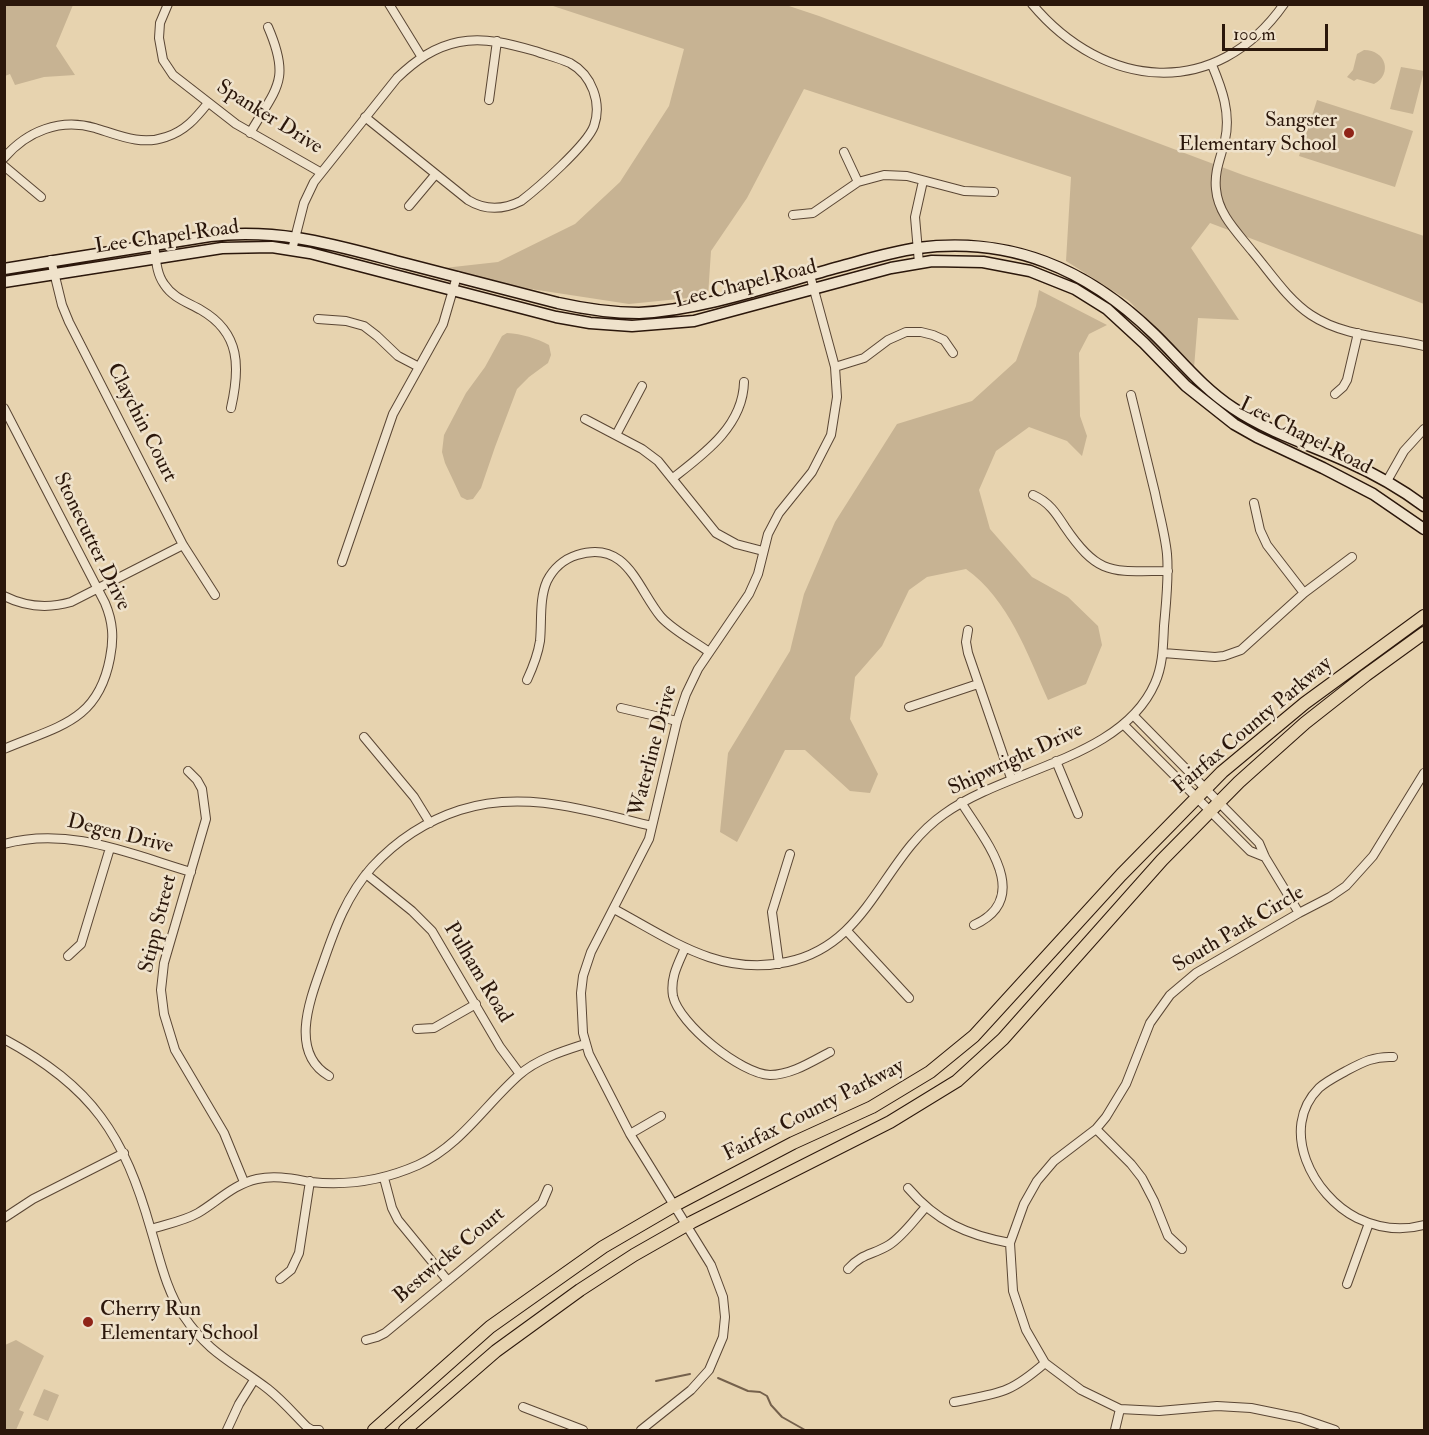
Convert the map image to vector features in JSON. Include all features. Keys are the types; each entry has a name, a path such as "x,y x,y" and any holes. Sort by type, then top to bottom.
{"highway":[{"name":"Fairfax County Parkway","path":"374,1431 467,1346 506,1315 603,1247 675,1205 794,1143 872,1107 930,1072 974,1036 1195,797 1305,704 1425,616"},
{"name":"Fairfax County Parkway","path":"405,1431 458,1382 537,1320 634,1255 687,1225 890,1122 957,1081 1003,1039 1099,930 1210,811 1272,751 1313,716 1425,633"}],"main road":[{"name":"Lee Chapel Road","path":"4,269 154,244 234,234 295,236 575,307 639,313 694,306 894,252 951,246 990,249 1036,259 1074,273 1105,292 1132,313 1195,377 1251,419 1347,461 1387,481 1425,506"},
{"name":"Lee Chapel Road","path":"4,282 239,246 272,247 292,250 572,321 632,326 694,321 919,262 957,260 998,264 1030,271 1062,283 1091,298 1144,342 1186,386 1234,424 1366,490 1425,529"},
{"path":"1186,386 1195,377"}],"street":[{"name":"Spanker Drive","path":"168,4 160,22 159,38 164,60 173,75 250,133 320,172"},
{"path":"389,4 421,57"},
{"path":"1032,4 1069,40 1095,56 1146,72 1173,73 1212,65 1229,57 1254,40 1284,4"},
{"path":"250,133 276,90 280,75 280,56 268,27"},
{"path":"292,250 304,202 320,172 365,117 397,78 421,57 462,41 497,41 514,45 569,63 582,73 593,90 596,100 596,114 592,130 582,144 521,201 493,208 478,206 468,200 365,117"},
{"path":"489,100 497,41"},
{"path":"1212,65 1224,96 1227,114 1226,138 1215,178 1217,197 1223,214 1298,305 1324,322 1358,333 1425,346"},
{"path":"4,158 16,145 29,136 58,126 85,126 134,140 156,140 190,123 208,103"},
{"path":"844,152 858,182"},
{"path":"4,166 41,197"},
{"path":"794,216 813,213 858,182 892,174 964,191 994,192"},
{"path":"409,206 435,175"},
{"path":"919,262 915,217 923,181"},
{"path":"154,244 159,276 168,290 179,299 210,316 228,336 235,352 237,369 237,383 231,408"},
{"name":"Claychin Court","path":"51,260 69,322 183,545 215,595"},
{"name":"Waterline Drive","path":"641,1431 702,1379 715,1359 723,1337 725,1310 720,1285 711,1265 630,1134 585,1044 580,1009 583,976 591,952 641,856 652,826 677,721 686,694 698,669 749,594 758,574 762,551 779,513 812,472 828,444 837,408 835,367 810,275"},
{"path":"342,562 393,414 443,324 457,276"},
{"path":"318,319 345,321 364,326 398,356 419,367"},
{"path":"835,367 864,358 888,340 906,332 916,331 933,335 944,340 953,353"},
{"path":"1335,394 1343,387 1348,377 1358,333"},
{"path":"673,478 709,450 722,436 742,402 744,382"},
{"path":"616,435 642,386"},
{"name":"Shipwright Drive","path":"614,909 686,948 715,960 736,965 779,964 810,955 847,932 916,839 940,816 961,802 1011,778 1100,742 1124,725 1149,696 1155,683 1163,653 1168,571 1164,532 1131,395"},
{"name":"Stonecutter Drive","path":"4,408 109,611 113,635 107,676 90,706 76,717 4,749"},
{"path":"585,419 652,456 673,478 716,532 736,544 762,551"},
{"path":"1387,481 1404,450 1425,429"},
{"path":"1033,495 1050,506 1079,548 1097,564 1120,571 1168,571"},
{"path":"1254,503 1260,530 1267,545 1304,593"},
{"path":"4,596 25,604 48,607 71,603 183,545"},
{"path":"527,680 538,648 542,599 546,583 562,563 583,553 610,555 627,566 661,617 710,652"},
{"path":"1163,653 1215,657 1235,653 1248,645 1304,593 1352,557"},
{"path":"968,630 967,648 1011,778"},
{"path":"909,707 978,684"},
{"path":"621,708 677,721"},
{"path":"1133,716 1220,801 1259,843 1299,913"},
{"path":"1124,725 1250,851 1265,857"},
{"path":"364,737 414,797 430,823"},
{"path":"1056,761 1078,814"},
{"name":"Stipp Street","path":"188,771 202,789 206,811 204,828 164,963 161,990 164,1014 175,1050 224,1133 244,1182"},
{"name":"South Park Circle","path":"1335,1431 1300,1418 1251,1408 1217,1406 1159,1411 1120,1409 1081,1390 1045,1363 1026,1330 1015,1302 1011,1278 1010,1243 1024,1204 1041,1176 1063,1153 1096,1129 1122,1091 1150,1023 1170,995 1196,973 1330,897 1361,871 1384,841 1425,773"},
{"path":"329,1076 320,1070 310,1052 306,1031 307,1011 340,917 350,897 366,874 402,839 430,823 476,806 521,801 566,805 652,826"},
{"path":"961,802 997,860 1003,879 1002,896 998,907 987,919 974,925"},
{"name":"Degen Drive","path":"4,844 30,838 57,837 89,842 191,872"},
{"path":"68,956 81,944 110,848"},
{"path":"779,964 772,912 790,854"},
{"name":"Pulham Road","path":"366,874 412,911 432,931 500,1047 520,1074"},
{"path":"847,932 909,998"},
{"path":"686,948 672,981 677,1007 689,1024 737,1064 756,1073 778,1074 794,1070 830,1052"},
{"path":"417,1029 434,1028 476,1004"},
{"path":"4,1039 41,1060 76,1088 102,1118 124,1153 134,1177 170,1292 182,1314 203,1342 223,1359 268,1389 307,1427 320,1431"},
{"path":"151,1229 195,1215 244,1182 277,1177 347,1183 384,1178 419,1164 448,1146 468,1129 520,1074 548,1058 585,1044"},
{"path":"1394,1057 1381,1056 1369,1059 1325,1083 1308,1105 1301,1124 1302,1145 1306,1160 1321,1187 1342,1209 1369,1223 1394,1228 1425,1226"},
{"path":"630,1134 661,1116"},
{"path":"1096,1129 1142,1178 1168,1236 1182,1249"},
{"path":"4,1218 33,1199 124,1153"},
{"path":"384,1178 398,1221 447,1281"},
{"path":"280,1279 291,1270 299,1253 310,1181"},
{"path":"908,1188 925,1208 939,1218 968,1232 1010,1243"},
{"name":"Bestwicke Court","path":"366,1340 385,1333 542,1203 548,1189"},
{"path":"848,1269 859,1258 881,1250 892,1242 925,1208"},
{"path":"1347,1284 1369,1223"},
{"path":"954,1402 1005,1392 1045,1363"},
{"path":"227,1431 239,1404 254,1380"},
{"path":"523,1407 583,1431"},
{"path":"1115,1431 1120,1409"}],"shaded area":[{"path":"783,4 1243,175 1424,236 1424,304 1210,223 1191,248 1239,320 1198,318 1194,368 1129,301 1066,261 1071,177 804,89 747,198 711,251 708,296 629,304 531,289 435,269 498,262 575,224 620,182 669,106 684,49 550,5"},
{"path":"4,5 73,5 56,46 75,75 44,77 15,85 10,74 5,76"},
{"path":"1364,50 1378,54 1384,63 1384,74 1374,84 1357,79 1354,81 1347,77 1353,70 1357,54"},
{"path":"1401,67 1424,71 1413,114 1390,109"},
{"path":"1317,100 1413,131 1395,187 1299,156"},
{"path":"1039,290 1107,325 1089,334 1079,353 1080,416 1087,436 1082,456 1067,441 1029,427 996,451 979,490 990,529 1032,577 1068,597 1098,626 1102,645 1086,684 1048,700 1015,629 994,596 981,582 966,569 927,577 909,590 882,646 855,677 850,719 878,774 870,793 850,791 805,750 785,750 737,842 720,832 728,753 790,651 804,594 835,522 897,424 972,401 1016,361 1036,306"},
{"path":"507,333 529,337 549,345 551,355 548,363 517,389 481,488 473,499 467,500 461,497 445,463 442,452 444,435 466,393 485,367 502,336"},
{"path":"16,1340 44,1356 19,1410 24,1412 16,1430 5,1430 5,1345"},
{"path":"44,1389 59,1395 48,1421 33,1415"}],"waterway":[{"path":"656,1381 690,1374"},
{"path":"718,1378 748,1391 760,1392 767,1396 771,1405 782,1417 805,1430"}],"place":[{"name":"Sangster Elementary School","path":"1349,133"},
{"name":"Cherry Run Elementary School","path":"88,1322"}]}
